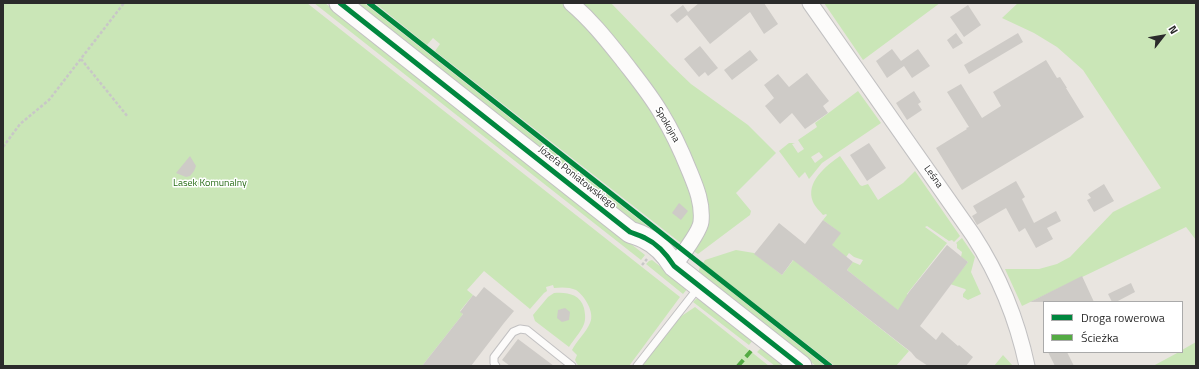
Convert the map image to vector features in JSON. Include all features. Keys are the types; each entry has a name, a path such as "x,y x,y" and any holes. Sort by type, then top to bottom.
{"street":[{"name":"Józefa Poniatowskiego","path":"340,3 630,232 650,255 661,262 674,266 801,366"},
{"name":"Spokojna","path":"571,3 585,15 604,36 661,112 681,149 692,176 700,198 701,224 685,252 674,266"},
{"name":"Leśna","path":"810,3 960,216 984,253 1007,300 1024,350 1027,366"}],"lane":[{"path":"637,366 700,286"},
{"path":"496,366 494,364 494,357 513,332 520,329 527,330 572,366"}],"path":[{"path":"3,147 20,124 49,100 124,3"},
{"path":"81,58 128,117"},
{"path":"642,265 648,257"}],"green space":[{"name":"Lasek Komunalny","path":"3,3 307,3 680,297 629,366 579,366 577,364 575,360 577,355 572,350 588,327 591,314 586,300 576,290 571,288 554,288 553,285 546,287 547,291 530,309 484,271 467,290 473,295 460,311 463,314 422,366 3,366"},
{"path":"314,3 325,3 645,255 641,260"},
{"path":"354,3 364,3 656,233 656,240"},
{"path":"375,3 611,3 691,84 748,125 776,153 736,193 751,211 750,215 698,254 682,244 435,51 440,44 433,38 427,45"},
{"path":"824,3 940,3 863,60"},
{"path":"1018,3 1196,3 1196,240 1186,227 1022,306 1005,269 1039,269 1057,264 1070,257 1113,212 1161,188 1083,70 1057,47 1034,33 1002,18"},
{"path":"858,91 881,123 822,163 809,179 805,172 799,178 779,151 789,143 795,143 792,144 798,153 804,149 798,140 817,127 815,123","holes":["819,152 823,157 815,163 811,157"]},
{"path":"840,156 860,185 862,186 868,184 878,200 903,183 915,171 960,236 954,242 952,240 949,241 927,226 925,227 947,243 907,294 912,298 901,313 847,270 853,262 860,265 863,260 854,257 849,253 844,260 826,253 840,233 823,220 827,215 823,215 814,204 811,195 812,188 818,175"},
{"path":"962,238 975,257 971,272 981,294 968,300 963,297 966,290 965,289 950,284 968,262 961,257 962,252 957,248 956,243"},
{"path":"736,250 754,253 782,275 801,250 817,262 809,273 909,351 896,366 835,366 703,263 705,260"},
{"path":"652,260 688,288 683,294 646,264"},
{"path":"700,267 825,366 816,366 700,275"},
{"path":"554,293 564,293 576,297 582,303 584,308 584,324 569,347 535,321 533,315 548,297"},
{"path":"700,298 753,340 749,345 693,302"},
{"path":"695,307 769,366 641,366 674,321"},
{"path":"1196,342 1196,366 1153,366 1177,353 1183,353 1183,349"},
{"path":"762,347 786,366 775,366 757,352"},
{"path":"1003,355 1013,366 994,366"}],"building":[{"path":"699,3 764,3 778,24 764,34 750,12 710,44 687,15 677,23 670,15 683,5 688,12"},
{"path":"968,5 981,25 964,37 950,17"},
{"path":"956,33 963,43 953,49 947,40"},
{"path":"1018,33 1023,42 969,74 964,65"},
{"path":"700,46 718,68 708,76 705,72 699,77 684,59"},
{"path":"892,49 901,61 918,49 930,66 912,78 904,66 887,78 876,61"},
{"path":"750,50 758,60 732,80 724,70"},
{"path":"1046,60 1057,78 1060,77 1084,117 962,190 936,148 969,127 947,92 961,84 982,118 1001,106 993,92"},
{"path":"807,73 829,101 823,106 828,113 805,129 792,113 780,124 765,106 774,98 764,85 778,74 789,87"},
{"path":"914,91 921,102 918,104 922,110 907,120 896,103"},
{"path":"869,143 886,168 867,181 850,155"},
{"path":"190,156 196,166 190,176 186,177 176,173"},
{"path":"1016,181 1025,197 1022,199 1034,223 1056,211 1061,221 1047,228 1053,239 1036,248 1025,228 1019,232 1006,208 977,225 972,216 977,213 973,206"},
{"path":"1104,184 1114,201 1094,212 1087,200 1091,198 1088,194"},
{"path":"679,203 688,211 681,220 672,213"},
{"path":"823,220 841,233 832,245 853,262 847,270 898,310 909,292 947,245 968,262 920,326 936,340 942,332 973,357 966,366 928,366 793,260 782,275 754,254 779,223 805,244"},
{"path":"1082,276 1094,301 1043,301 1030,302"},
{"path":"1131,283 1135,292 1118,301 1112,301 1108,294"},
{"path":"484,287 514,311 471,366 422,366 463,314 460,312 473,295 476,297"},
{"path":"565,308 570,312 569,320 562,322 557,318 558,310"},
{"path":"518,339 554,366 510,366 502,360"},
{"path":"1048,353 1068,353 1074,366 1055,366"}],"marked path":[{"path":"738,366 751,351"}],"cycle path":[{"path":"340,3 630,232 654,243 674,266 801,366"},
{"path":"369,3 830,366"}]}
